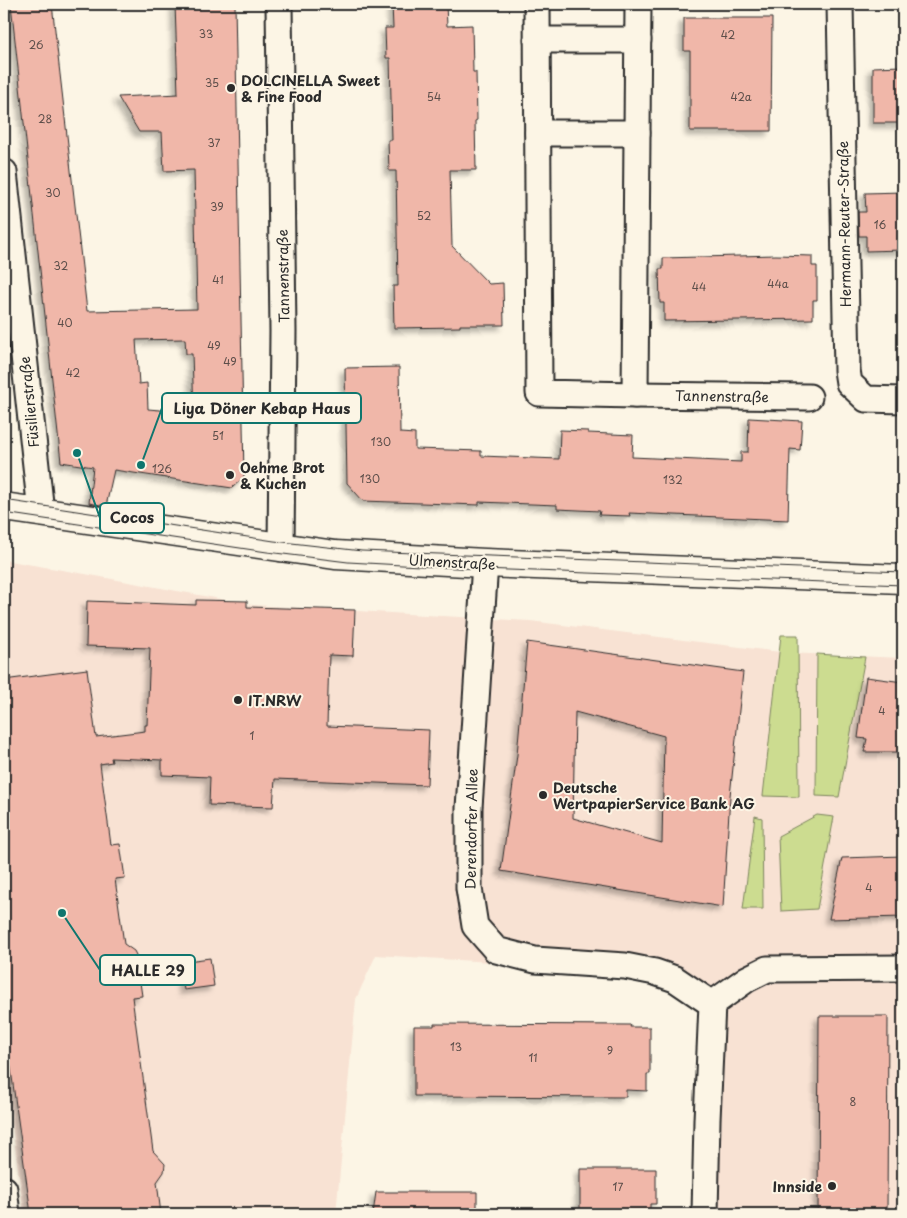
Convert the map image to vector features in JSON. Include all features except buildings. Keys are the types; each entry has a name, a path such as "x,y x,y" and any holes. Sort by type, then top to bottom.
{"main road":[{"name":"Ulmenstraße","path":"4,507 335,555 486,563 903,579"}],"street":[{"name":"Tannenstraße","path":"279,4 283,331 282,548"},
{"name":"Tannenstraße","path":"537,4 539,393 810,396"},
{"path":"635,395 638,4"},
{"name":"Hermann-Reuter-Straße","path":"840,4 849,383 866,399 903,400"},
{"path":"537,40 638,40"},
{"path":"538,133 637,133"},
{"name":"Füsilierstraße","path":"4,172 41,512"},
{"name":"Derendorfer Allee","path":"486,563 469,808 469,888 475,926 496,950 535,960 625,966 654,972 675,979 712,1004"},
{"path":"705,1214 712,1004 746,979 767,970 903,968"},
{"path":"4,1189 7,1214"}],"shaded area":[{"path":"4,560 253,605 530,621 788,653 903,658 903,1214 706,1214 711,1000 657,972 376,955 356,999 336,1214 24,1214 4,1064"}],"green space":[{"path":"781,635 798,635 799,797 763,796"},
{"path":"817,654 865,657 839,797 816,796"},
{"path":"817,815 834,817 817,909 781,911 778,836"},
{"path":"755,816 762,818 763,909 743,909"}],"tram line":[{"path":"4,500 274,541 362,551 903,572"},
{"path":"4,513 267,552 348,562 456,568 903,585"}],"place":[{"name":"DOLCINELLA Sweet & Fine Food","path":"231,88"},
{"name":"Cocos","path":"77,453"},
{"name":"Liya Döner Kebap Haus","path":"141,465"},
{"name":"Oehme Brot & Kuchen","path":"230,475"},
{"name":"IT.NRW","path":"238,700"},
{"name":"Deutsche WertpapierService Bank AG","path":"543,795"},
{"name":"HALLE 29","path":"62,913"},
{"name":"Innside","path":"832,1186"}]}
